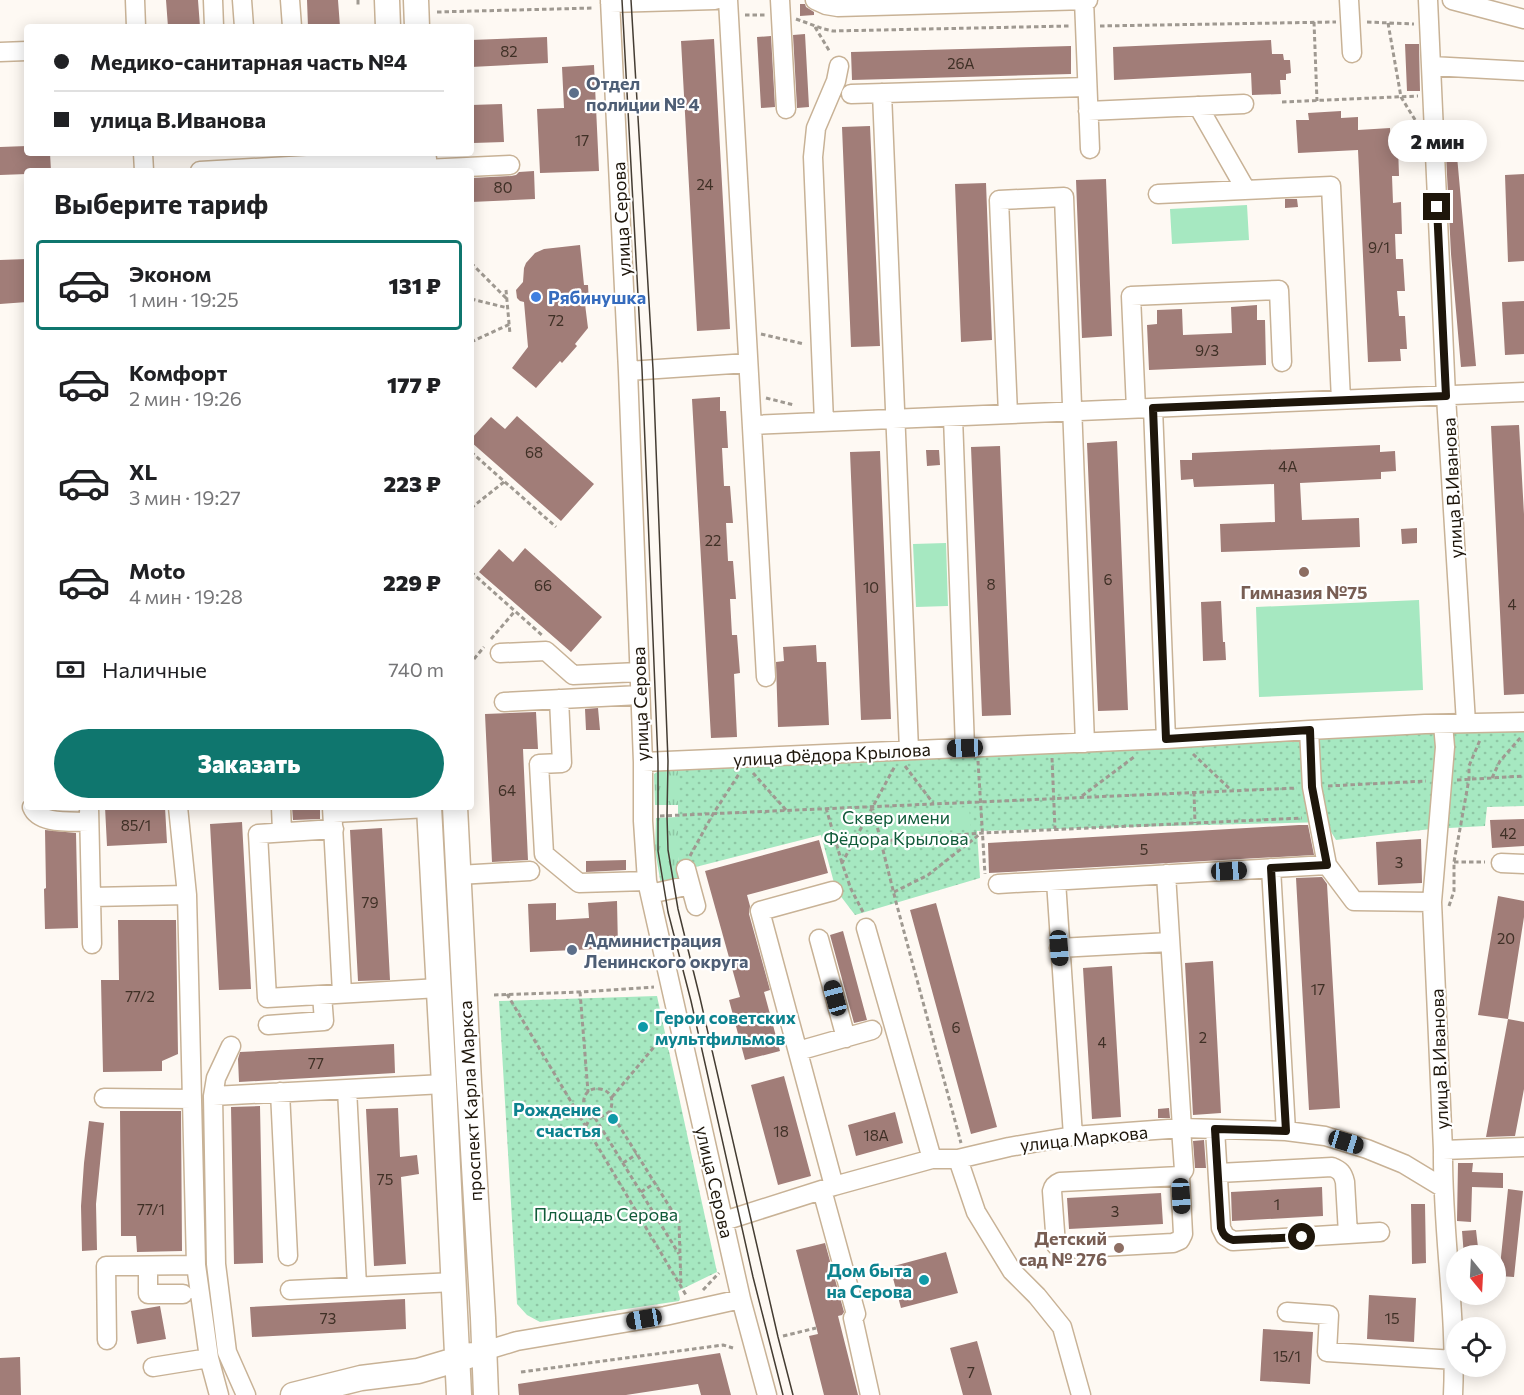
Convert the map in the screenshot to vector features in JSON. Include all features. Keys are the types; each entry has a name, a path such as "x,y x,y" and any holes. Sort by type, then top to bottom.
{"main road":[{"path":"387,0 388,24"},
{"path":"416,0 417,24"},
{"path":"395,161 424,163"},
{"name":"проспект Карла Маркса","path":"429,810 459,1395"},
{"name":"проспект Карла Маркса","path":"455,810 486,1395"},
{"path":"432,876 458,874"},
{"path":"308,1393 362,1378 418,1371 484,1351"}],"street":[{"path":"135,0 136,24"},
{"path":"213,0 214,24"},
{"path":"242,0 244,24"},
{"path":"290,0 292,24"},
{"path":"610,4 715,0"},
{"path":"815,0 838,7 874,3 1086,0 1090,149"},
{"path":"1349,0 1352,52"},
{"name":"улица В.Иванова","path":"1428,0 1446,396 1473,723"},
{"path":"1459,1 1524,19"},
{"name":"улица Серова","path":"610,4 628,370 643,762 643,816 648,887 741,1299 766,1395"},
{"path":"728,7 766,677"},
{"path":"780,8 786,108"},
{"path":"0,52 24,51"},
{"path":"824,422 813,157 816,128 836,81 839,66"},
{"path":"1431,66 1524,71"},
{"path":"851,94 1087,87"},
{"path":"882,93 909,750"},
{"path":"1088,111 1244,104"},
{"path":"1198,106 1246,190"},
{"path":"207,168 221,161 290,164 395,161"},
{"path":"424,163 510,165"},
{"path":"1158,194 1332,186 1341,400"},
{"path":"1008,414 999,200 1064,197 1085,743"},
{"path":"1166,739 1144,409 1131,296 1279,290 1281,362"},
{"path":"628,370 748,363"},
{"path":"752,425 1524,392"},
{"path":"953,417 971,748"},
{"path":"500,653 546,651 573,675 639,672"},
{"path":"590,674 591,698"},
{"path":"504,702 640,695"},
{"path":"559,699 562,763 539,764 544,854 579,883 648,887 688,877 696,906"},
{"name":"улица Фёдора Крылова","path":"643,762 1524,722"},
{"name":"улица В.Иванова","path":"1443,724 1445,747 1442,781 1440,906 1443,1187 1452,1317"},
{"path":"1310,730 1312,787 1327,865 1354,901 1440,906"},
{"path":"33,810 35,814 44,819 89,815 92,944"},
{"path":"178,810 186,895 196,1265 209,1358 219,1395"},
{"path":"281,810 282,832"},
{"path":"408,810 333,817 282,832 258,834 267,998 439,988"},
{"path":"333,817 342,993"},
{"path":"1501,863 1524,864"},
{"path":"998,884 1327,865"},
{"path":"1271,868 1286,1131"},
{"path":"458,874 531,871"},
{"path":"1166,874 1184,1170 1180,1176 1182,1238 1177,1242 1063,1249 1056,1245 1052,1191 1056,1184 1180,1176"},
{"path":"1056,880 1073,1136"},
{"path":"833,891 760,911 798,1051 856,1314 853,1318 870,1395"},
{"path":"91,897 186,895"},
{"path":"866,928 932,1159"},
{"path":"819,939 846,1038"},
{"path":"1059,948 1170,942"},
{"path":"268,1024 324,1021 322,995"},
{"path":"798,1051 872,1030"},
{"path":"231,1046 216,1078 213,1096 217,1276 226,1352 246,1395"},
{"path":"213,1096 444,1084"},
{"path":"347,1089 357,1286"},
{"path":"280,1092 288,1256"},
{"path":"104,1098 192,1099"},
{"name":"улица Маркова","path":"724,1221 828,1188 932,1159 961,1158 1009,1146 1073,1136 1182,1128 1286,1131 1324,1136 1367,1149 1404,1164 1443,1187"},
{"path":"1215,1129 1221,1228 1222,1234 1228,1239 1380,1232"},
{"path":"1443,1150 1524,1147"},
{"path":"961,1158 976,1212 1012,1271 1037,1296 1062,1327 1081,1395"},
{"path":"1218,1173 1332,1167 1338,1169 1344,1176 1345,1182 1348,1234"},
{"path":"107,1340 106,1266 196,1265"},
{"path":"148,1266 148,1294 183,1294"},
{"path":"290,1290 454,1282"},
{"path":"484,1351 517,1341 666,1316 741,1299"},
{"path":"1287,1312 1329,1315 1327,1352 1446,1359"},
{"path":"153,1367 209,1358"},
{"name":"улица В.Иванова","path":"1453,1395 1454,1377"}],"path":[{"path":"358,0 358,6"},
{"path":"437,12 610,4"},
{"path":"728,7 780,8 799,19 833,31 1314,21 1429,24"},
{"path":"1314,21 1317,101"},
{"path":"1388,23 1401,97 1420,129 1420,118"},
{"path":"1282,102 1419,96"},
{"path":"474,266 507,299"},
{"path":"506,290 510,334"},
{"path":"474,300 508,308"},
{"path":"474,341 510,324"},
{"path":"747,331 821,347"},
{"path":"474,455 555,527"},
{"path":"474,506 504,482"},
{"path":"474,575 546,639"},
{"path":"474,659 515,612"},
{"path":"1440,906 1454,891 1454,862 1469,779 1469,766 1480,739 1473,723"},
{"path":"1492,778 1500,761 1524,734"},
{"path":"1051,744 1055,830"},
{"path":"971,748 980,801 986,878 998,884"},
{"path":"1187,748 1231,790"},
{"path":"1081,797 1142,750"},
{"path":"842,863 900,758 933,803"},
{"path":"752,772 786,810"},
{"path":"688,877 685,864 739,774"},
{"path":"643,816 1524,776"},
{"path":"1194,791 1195,823"},
{"path":"872,806 961,1158"},
{"path":"826,808 842,863 851,890 862,910 866,928"},
{"path":"882,841 982,833 1318,817"},
{"path":"894,892 928,875 982,833"},
{"path":"1454,862 1501,863"},
{"path":"494,995 671,986"},
{"path":"580,992 588,1092"},
{"path":"507,994 690,1301"},
{"path":"612,1097 668,1030 671,1041"},
{"path":"593,1117 604,1117 613,1104 612,1097 604,1090 595,1089 588,1092 584,1098 584,1107 623,1163 680,1256"},
{"path":"610,1111 679,1222 681,1289"},
{"path":"586,1126 593,1117"},
{"path":"623,1163 637,1154"},
{"path":"641,1192 655,1183"},
{"path":"698,1295 719,1274 719,1265"},
{"path":"783,1336 816,1328"},
{"path":"521,1372 723,1345 733,1348"}],"green space":[{"path":"1247,205 1249,240 1172,244 1170,209"},
{"path":"946,543 948,606 916,607 913,544"},
{"path":"1419,600 1423,690 1259,697 1256,607"},
{"name":"Сквер имени Фёдора Крылова","path":"1524,727 1524,806 1487,807 1485,826 1431,829 1336,840 1325,822 977,831 980,878 855,915 836,890 821,835 680,871 678,765"},
{"path":"678,765 678,805 655,805 654,774 663,768"},
{"path":"969,807 971,829 887,835 886,813"},
{"path":"678,817 678,857 683,880 661,885 655,850 656,818"},
{"name":"Площадь Серова","path":"657,996 717,1272 678,1291 679,1301 540,1322 527,1315 517,1304 499,1001"}],"building":[{"path":"166,0 198,0 200,24 168,24"},
{"path":"307,0 338,0 340,24 308,24"},
{"path":"800,4 805,4 814,12 814,15 800,16"},
{"path":"805,34 809,107 797,108 793,35"},
{"path":"771,36 775,107 761,108 757,37"},
{"path":"547,37 548,63 474,67 474,40"},
{"path":"714,39 730,329 697,331 681,41"},
{"path":"1271,40 1272,54 1283,54 1284,60 1290,60 1291,73 1286,74 1286,80 1280,80 1281,94 1252,95 1251,73 1114,80 1113,47"},
{"path":"1405,44 1419,44 1420,91 1407,91"},
{"path":"1071,46 1071,74 852,80 851,52"},
{"path":"594,65 599,171 540,173 537,109 564,108 562,67"},
{"path":"502,104 504,142 474,143 474,105"},
{"path":"1341,111 1341,118 1358,117 1358,130 1390,128 1391,147 1398,146 1399,176 1392,176 1393,203 1401,202 1402,234 1395,234 1396,259 1403,259 1405,291 1397,291 1399,316 1405,316 1407,349 1400,349 1401,361 1368,362 1358,150 1298,153 1296,120 1309,120 1308,113"},
{"path":"870,126 880,346 851,347 842,127"},
{"path":"1455,134 1476,366 1461,367 1451,254 1445,135"},
{"path":"24,146 24,156 50,156 51,168 24,168 24,174 0,175 0,147"},
{"path":"534,171 535,199 474,202 474,178 511,176 519,172"},
{"path":"1524,174 1524,261 1508,262 1505,175"},
{"path":"1106,179 1112,336 1082,338 1076,180"},
{"path":"986,183 992,340 961,342 955,184"},
{"path":"1285,199 1297,199 1298,207 1285,208"},
{"path":"580,245 584,285 588,285 589,304 585,304 588,328 575,344 577,346 536,388 512,368 528,347 524,302 517,298 516,290 523,282 526,263 535,253 544,249"},
{"path":"24,259 24,302 0,304 0,260"},
{"path":"1524,301 1524,354 1505,355 1502,302"},
{"path":"1257,305 1257,320 1265,320 1266,365 1149,370 1147,325 1157,324 1157,310 1182,309 1183,335 1232,333 1231,307"},
{"path":"720,397 720,411 726,411 728,448 722,448 724,486 730,486 733,523 726,523 728,561 733,561 736,599 730,599 732,635 737,635 740,673 734,674 737,737 711,738 692,399"},
{"path":"517,416 594,484 561,521 474,445 474,436 491,417 505,429"},
{"path":"1519,425 1524,514 1524,694 1504,695 1491,426"},
{"path":"1117,441 1128,710 1098,711 1087,443"},
{"path":"1380,445 1380,452 1395,451 1396,471 1381,472 1381,479 1300,483 1302,520 1359,518 1360,547 1221,552 1220,524 1275,522 1274,484 1194,487 1193,479 1181,480 1180,460 1192,460 1192,453"},
{"path":"1000,446 1011,715 982,716 971,447"},
{"path":"926,450 939,450 940,465 927,466"},
{"path":"880,451 891,719 861,720 850,452"},
{"path":"1417,528 1417,543 1402,544 1401,529"},
{"path":"525,548 602,617 571,652 479,572 499,549 513,562"},
{"path":"1221,601 1226,660 1203,661 1201,602"},
{"path":"816,645 817,662 826,662 829,725 778,727 776,662 784,661 783,647"},
{"path":"598,708 600,730 586,730 585,709"},
{"path":"536,712 538,749 523,749 528,860 492,862 485,714"},
{"path":"105,810 165,810 167,843 107,846"},
{"path":"292,810 320,810 320,819 293,820"},
{"path":"1524,819 1524,846 1492,848 1490,820"},
{"path":"242,822 251,989 219,990 210,824"},
{"path":"1308,825 1314,855 989,873 988,843"},
{"path":"382,828 390,980 358,981 350,830"},
{"path":"45,830 76,833 78,928 45,929"},
{"path":"1421,839 1422,883 1378,885 1376,842"},
{"path":"819,840 828,873 747,895 750,906 749,914 770,990 764,992 780,1051 745,1060 729,1000 740,997 705,871"},
{"path":"626,860 626,870 586,872 586,861"},
{"path":"1322,877 1327,884 1340,1108 1309,1110 1296,878"},
{"path":"1498,896 1524,901 1524,917 1508,1019 1478,1015"},
{"path":"617,901 618,948 530,952 528,904 556,903 556,920 589,918 588,903"},
{"path":"936,903 997,1127 971,1134 910,910"},
{"path":"118,920 176,920 178,1054 162,1061 162,1071 103,1072 101,980 119,980"},
{"path":"843,931 867,1020 854,1023 830,935"},
{"path":"1213,961 1221,1113 1193,1115 1185,963"},
{"path":"1112,966 1121,1117 1092,1119 1083,968"},
{"path":"1508,1019 1524,1022 1524,1089 1515,1136 1486,1137"},
{"path":"394,1044 395,1073 239,1082 240,1052"},
{"path":"784,1076 811,1176 778,1185 751,1085"},
{"path":"260,1106 263,1263 234,1264 231,1107"},
{"path":"398,1108 400,1157 417,1155 419,1174 401,1177 406,1264 374,1266 366,1109"},
{"path":"1169,1108 1170,1118 1158,1118 1158,1109"},
{"path":"120,1111 181,1111 182,1251 137,1252 136,1236 121,1236"},
{"path":"895,1112 903,1143 856,1156 848,1125"},
{"path":"89,1121 104,1123 96,1204 97,1250 82,1251 81,1206"},
{"path":"1204,1140 1206,1168 1195,1168 1193,1141"},
{"path":"1458,1163 1473,1163 1472,1172 1503,1173 1503,1188 1472,1187 1471,1222 1457,1221"},
{"path":"1322,1187 1323,1216 1232,1221 1231,1192"},
{"path":"1508,1189 1523,1191 1514,1277 1506,1276 1506,1245 1502,1245"},
{"path":"1161,1193 1163,1224 1069,1229 1067,1198"},
{"path":"1411,1204 1425,1204 1426,1263 1412,1264"},
{"path":"1476,1230 1478,1245 1463,1245 1462,1231"},
{"path":"825,1243 844,1312 838,1316 858,1395 824,1395 809,1336 818,1334 796,1250"},
{"name":"Дом быта на Серова","path":"946,1252 958,1293 901,1308 890,1267"},
{"path":"1369,1295 1416,1298 1414,1342 1367,1339"},
{"path":"405,1299 406,1329 252,1337 250,1307"},
{"path":"160,1306 166,1339 137,1344 131,1311"},
{"path":"1263,1329 1313,1332 1310,1384 1260,1381"},
{"path":"977,1341 992,1395 963,1395 950,1348"},
{"path":"720,1353 731,1395 701,1395 698,1384 626,1395 519,1395 518,1384"},
{"path":"20,1357 21,1395 0,1395 0,1358"}],"tram line":[{"path":"622,0 642,369 658,762 658,851 668,912 691,1001 753,1277 783,1395"},
{"path":"631,0 653,369 668,761 668,850 678,909 793,1395"}],"place":[{"name":"Отдел полиции № 4","path":"574,93"},
{"name":"Рябинушка","path":"536,297"},
{"name":"Гимназия №75","path":"1304,572"},
{"name":"Администрация Ленинского округа","path":"572,950"},
{"name":"Герои советских мультфильмов","path":"643,1027"},
{"name":"Рождение счастья","path":"613,1119"},
{"name":"Детский сад № 276","path":"1119,1248"},
{"name":"Дом быта на Серова","path":"924,1280"}],"route":[{"path":"1302,1237 1233,1240 1222,1234 1215,1129 1286,1131 1271,868 1327,865 1312,787 1310,730 1166,739 1153,408 1446,396 1437,207"}]}
